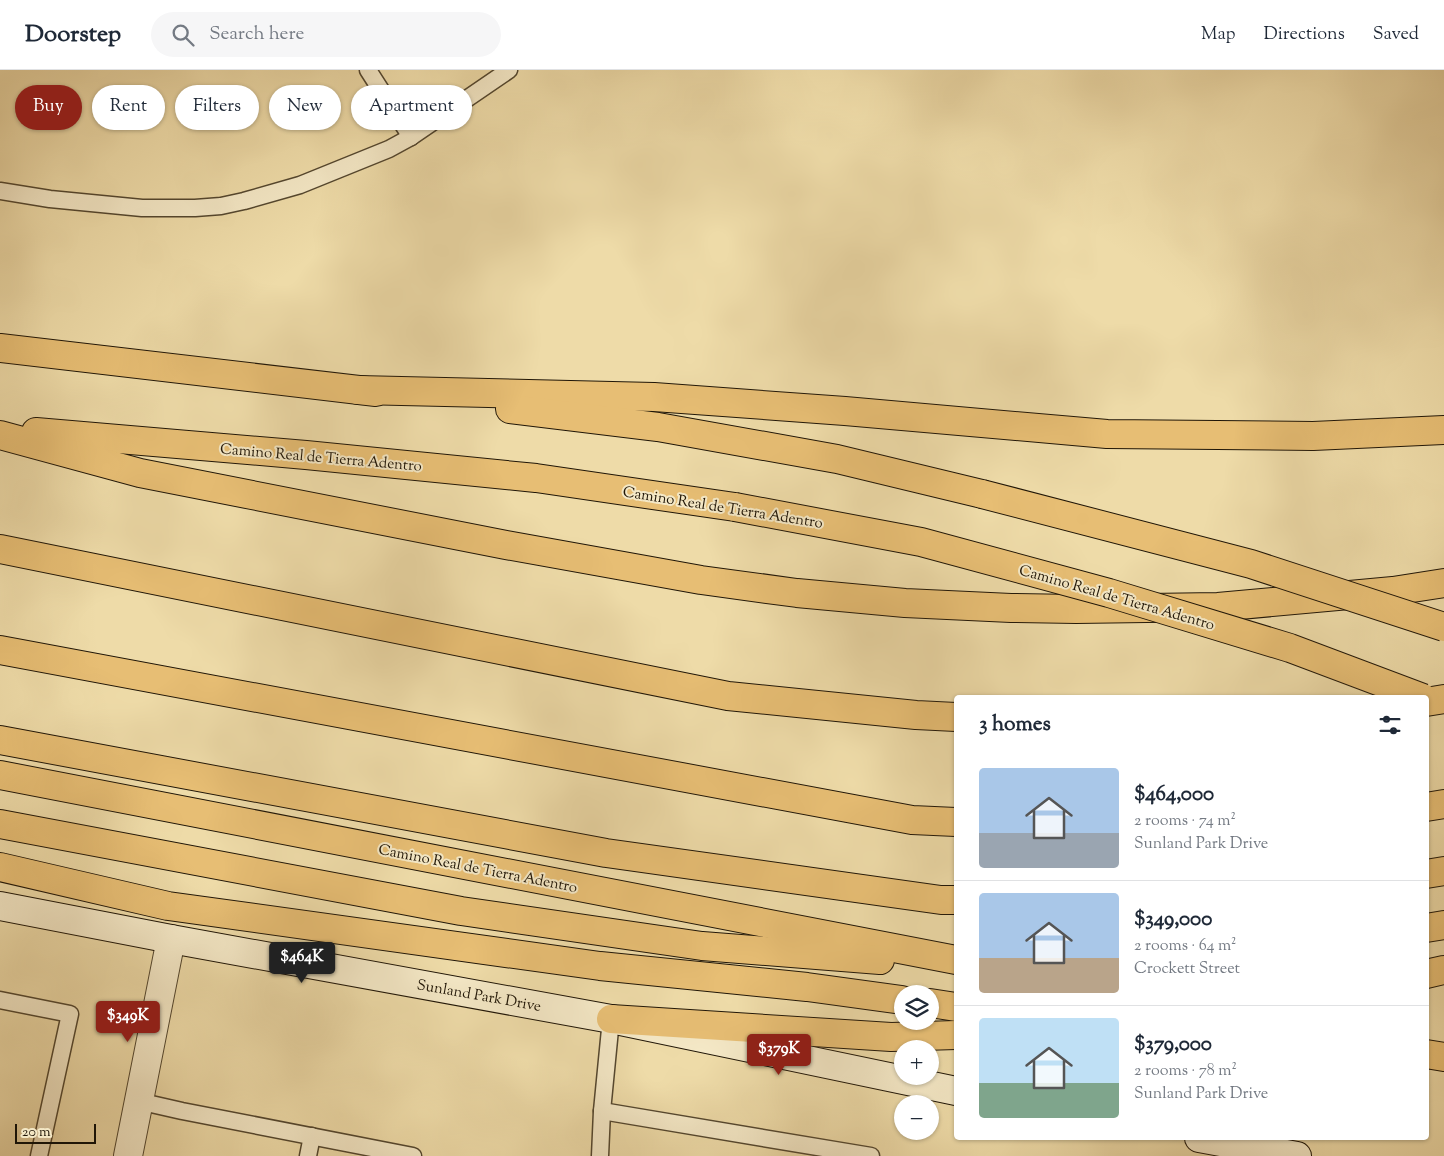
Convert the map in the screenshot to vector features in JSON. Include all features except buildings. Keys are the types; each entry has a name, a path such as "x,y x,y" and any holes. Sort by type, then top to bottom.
{"highway":[{"path":"0,348 658,427 837,459 982,494 1251,564 1444,627"},
{"path":"358,390 654,397 1107,434 1313,436 1444,430"},
{"name":"Camino Real de Tierra Adentro","path":"0,428 536,478 735,507 920,542 1110,593 1290,648 1414,695"},
{"path":"0,435 140,473 178,481 506,545 701,580 798,593 904,603 1076,609 1218,607 1393,591 1444,583"},
{"path":"0,549 728,696 916,715 954,717"},
{"path":"0,650 912,820 954,822"},
{"path":"1429,699 1444,699"},
{"name":"Camino Real de Tierra Adentro","path":"1429,700 1444,705"},
{"path":"0,740 606,852 941,900 954,900"},
{"name":"Camino Real de Tierra Adentro","path":"0,775 954,961"},
{"path":"1429,806 1444,804"},
{"path":"0,824 461,910 702,946 872,960 954,961"},
{"path":"0,867 168,906 600,966 807,987 894,999"},
{"path":"1429,874 1444,871"},
{"path":"1429,928 1444,925"},
{"path":"1429,973 1444,970"},
{"path":"939,1004 954,1007"},
{"path":"611,1019 891,1037 954,1035"},
{"path":"1429,1054 1444,1057"},
{"path":"1429,1068 1444,1071"}],"main road":[{"name":"Sunland Park Drive","path":"0,906 611,1019 954,1091"},
{"path":"128,1156 171,939"},
{"path":"1211,1140 1297,1156"}],"lane":[{"path":"368,70 411,137"},
{"path":"0,191 50,199 142,208 221,206 300,185 389,149 411,137 509,70"},
{"path":"0,1000 70,1014 39,1156"},
{"path":"600,1156 602,1111 611,1019"},
{"path":"138,1101 413,1156"},
{"path":"602,1111 871,1156"},
{"path":"308,1156 312,1136"}]}
